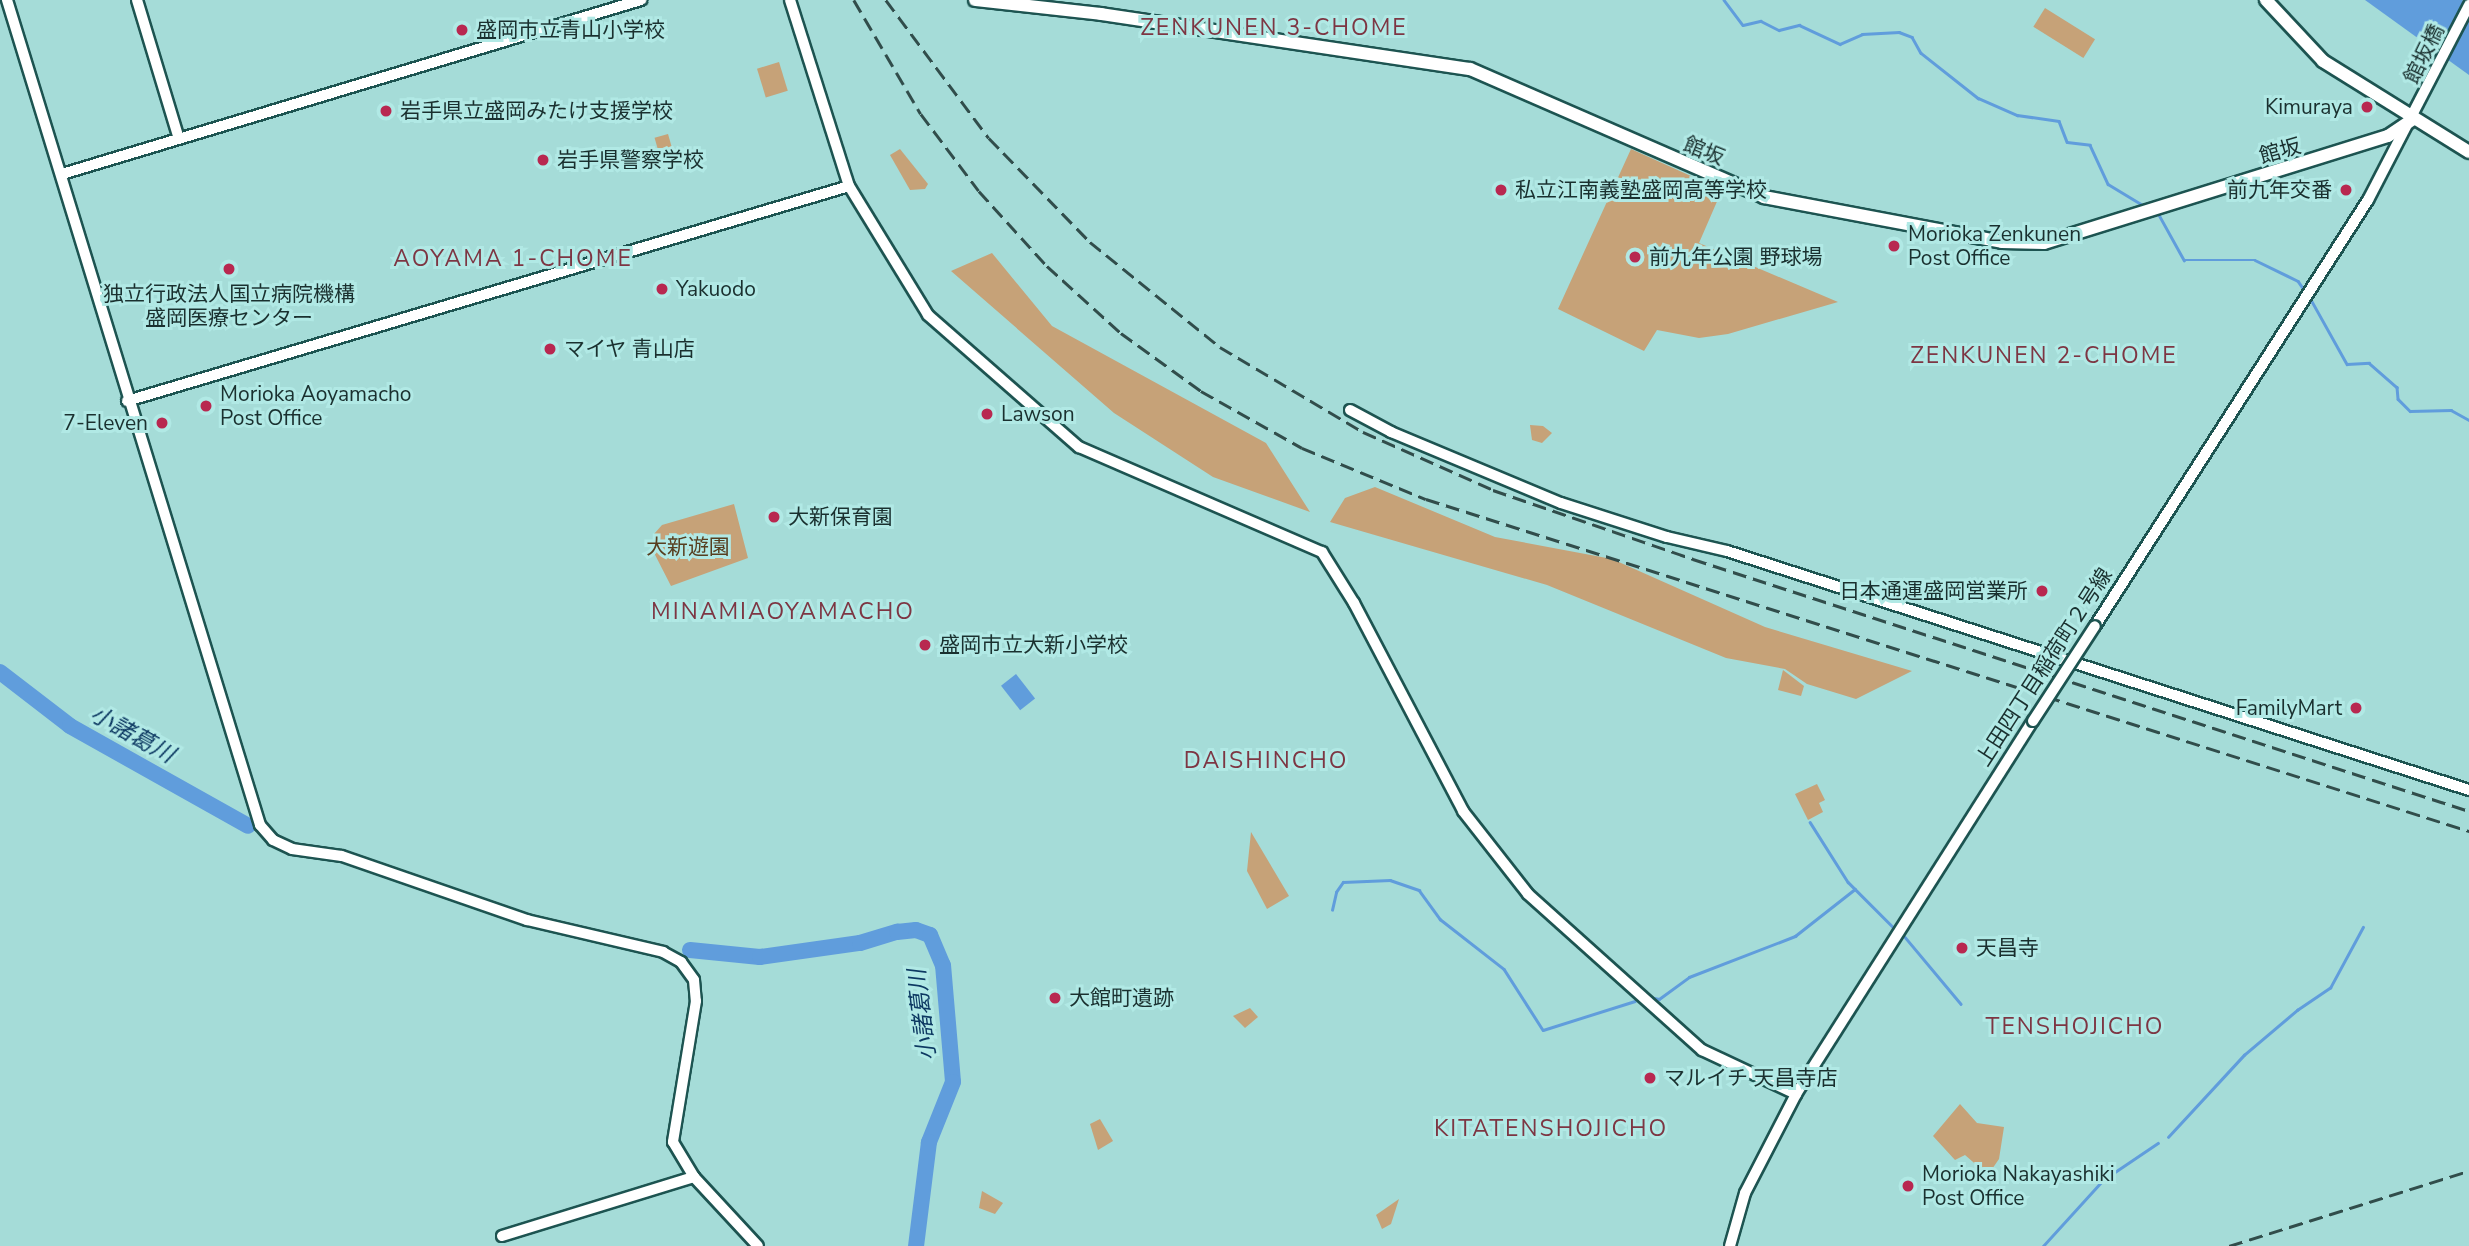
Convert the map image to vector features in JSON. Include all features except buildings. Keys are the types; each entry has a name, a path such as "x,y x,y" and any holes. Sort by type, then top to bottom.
{"main road":[{"name":"館坂","path":"975,0 1101,14 1470,69 1764,197 2002,242 2044,243 2388,136 2413,119"},
{"path":"2266,0 2323,61 2469,152"}],"street":[{"path":"7,0 62,174 127,401 263,829 273,841 292,849 342,856 527,920 663,952 681,962 694,981 696,1001 672,1136 694,1177 758,1246"},
{"path":"137,0 179,139"},
{"path":"62,174 641,0"},
{"path":"790,0 849,186 928,315 1079,447 1322,552 1354,603 1463,811 1528,894 1702,1050 1796,1094"},
{"name":"館坂橋","path":"2413,119 2469,5"},
{"name":"上田四丁目稲荷町２号線","path":"1730,1246 1745,1193 1796,1094 2368,200 2413,119"},
{"path":"127,401 849,186"},
{"path":"1350,410 1391,432 1561,503 1952,623 2060,662 2269,723 2469,790"},
{"path":"502,1236 694,1177"}],"green space":[{"path":"2045,8 2095,39 2083,58 2033,27"},
{"path":"779,62 788,91 766,97 757,69"},
{"path":"668,134 677,165 663,169 655,138"},
{"path":"900,149 928,184 925,189 910,190 890,155"},
{"path":"1631,149 1722,190 1699,243 1838,302 1728,334 1699,338 1657,330 1644,351 1558,309"},
{"path":"992,253 1052,326 1266,443 1310,512 1213,477 1114,413 951,271"},
{"path":"1530,425 1543,426 1552,433 1542,443 1532,440"},
{"path":"1375,487 1495,537 1612,559 1765,627 1912,671 1856,699 1807,684 1785,669 1726,658 1547,585 1330,522 1345,498"},
{"name":"大新遊園","path":"734,504 748,558 671,586 650,545 655,542 654,534 662,525"},
{"path":"1783,670 1804,686 1801,696 1778,690"},
{"path":"1817,784 1825,800 1819,803 1823,812 1808,820 1795,794"},
{"path":"1251,832 1289,896 1267,909 1247,871"},
{"path":"1250,1008 1258,1017 1245,1028 1233,1016"},
{"path":"1960,1104 1977,1123 2004,1127 1999,1159 1988,1175 1965,1155 1955,1160 1933,1136"},
{"path":"1100,1119 1113,1141 1098,1150 1090,1124"},
{"path":"982,1191 1003,1203 995,1214 979,1208"},
{"path":"1399,1199 1391,1224 1382,1229 1376,1215"}],"water":[{"path":"2365,0 2462,0 2469,5 2469,75"},
{"path":"1016,674 1035,698 1020,710 1001,686"}],"waterway":[{"path":"1724,0 1743,25 1761,21 1779,30 1799,25 1840,44 1862,34 1899,32 1912,37 1921,53 1978,98 2017,115 2059,121 2067,142 2090,145 2108,184 2146,207"},
{"path":"2158,213 2184,260 2255,260 2298,281 2305,291"},
{"path":"2309,296 2347,364 2369,363 2397,387 2398,399 2410,411 2451,410 2469,420"},
{"name":"小諸葛川","path":"0,672 70,726 248,826"},
{"path":"1810,822 1848,882 1893,927"},
{"path":"1332,910 1336,892 1343,882 1390,880 1419,890 1440,919 1504,969 1543,1030 1635,1001"},
{"path":"1649,997 1659,999 1689,977 1795,936 1855,889"},
{"path":"2168,1137 2244,1055 2297,1010 2330,988 2363,927"},
{"name":"小諸葛川","path":"690,950 760,957 860,943 897,932 916,930 930,935 943,965 953,1082 929,1142 916,1246"},
{"path":"1905,937 1961,1004"},
{"path":"2043,1246 2103,1180 2158,1143"}],"railway":[{"path":"854,0 921,114 979,191 1047,266 1121,333 1201,391 1302,448 1426,499 2469,831"},
{"path":"886,0 989,138 1090,242 1220,347 1363,432 1493,490 1693,559 2469,811"},
{"path":"2229,1246 2469,1171"}],"place":[{"name":"盛岡市立青山小学校","path":"462,30"},
{"name":"Kimuraya","path":"2367,107"},
{"name":"岩手県立盛岡みたけ支援学校","path":"386,111"},
{"name":"岩手県警察学校","path":"543,160"},
{"name":"私立江南義塾盛岡高等学校","path":"1501,190"},
{"name":"前九年交番","path":"2346,190"},
{"name":"Morioka Zenkunen Post Office","path":"1894,246"},
{"name":"前九年公園 野球場","path":"1635,257"},
{"name":"独立行政法人国立病院機構 盛岡医療センター","path":"229,269"},
{"name":"Yakuodo","path":"662,289"},
{"name":"マイヤ 青山店","path":"550,349"},
{"name":"Morioka Aoyamacho Post Office","path":"206,406"},
{"name":"Lawson","path":"987,414"},
{"name":"7-Eleven","path":"162,423"},
{"name":"大新保育園","path":"774,517"},
{"name":"日本通運盛岡営業所","path":"2042,591"},
{"name":"盛岡市立大新小学校","path":"925,645"},
{"name":"FamilyMart","path":"2356,708"},
{"name":"天昌寺","path":"1962,948"},
{"name":"大館町遺跡","path":"1055,998"},
{"name":"マルイチ 天昌寺店","path":"1650,1078"},
{"name":"Morioka Nakayashiki Post Office","path":"1908,1186"}],"district":[{"name":"ZENKUNEN 3-CHOME","path":"1274,28"},
{"name":"AOYAMA 1-CHOME","path":"513,259"},
{"name":"ZENKUNEN 2-CHOME","path":"2044,356"},
{"name":"MINAMIAOYAMACHO","path":"783,612"},
{"name":"DAISHINCHO","path":"1266,761"},
{"name":"TENSHOJICHO","path":"2075,1027"},
{"name":"KITATENSHOJICHO","path":"1551,1129"}]}
